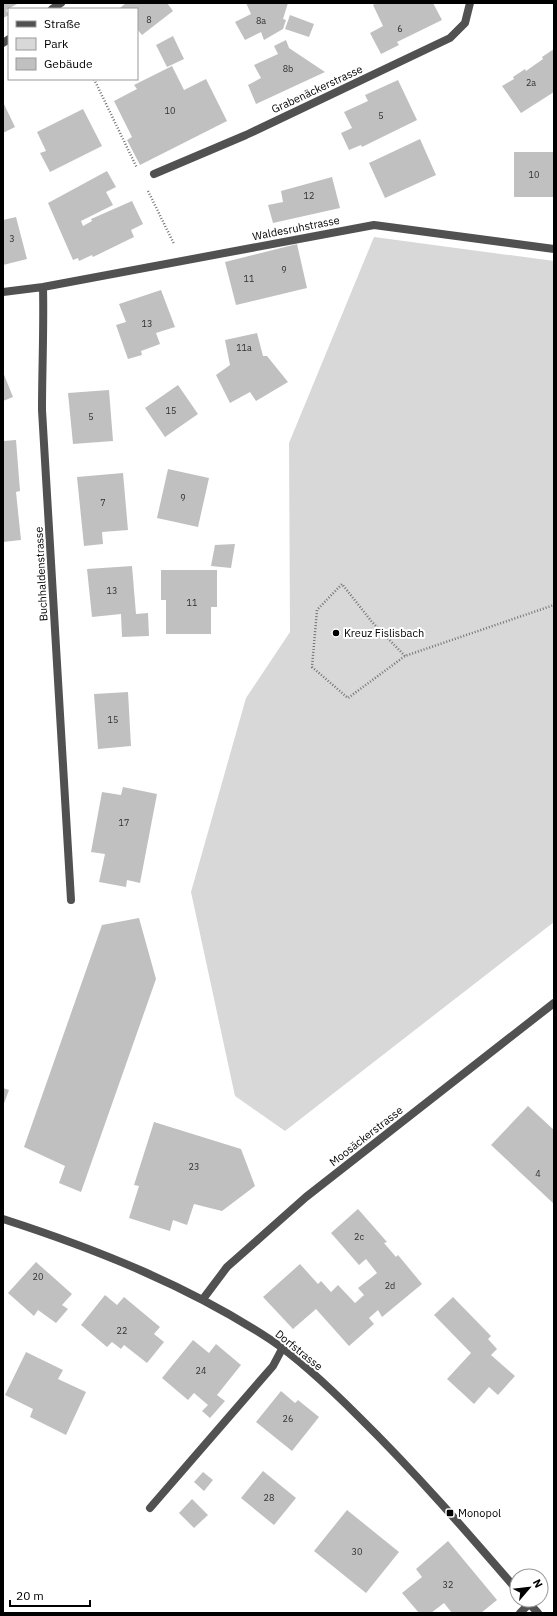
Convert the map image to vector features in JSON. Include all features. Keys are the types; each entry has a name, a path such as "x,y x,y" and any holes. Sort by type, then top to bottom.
{"street":[{"name":"Grabenäckerstrasse","path":"154,174 246,135 450,38 465,23 470,3"},
{"name":"Waldesruhstrasse","path":"43,287 374,225 554,248"},
{"path":"3,292 43,287"},
{"name":"Buchhaldenstrasse","path":"43,287 44,319 42,410 71,900"},
{"name":"Moosäckerstrasse","path":"203,1299 227,1267 306,1197 554,1003"},
{"name":"Dorfstrasse","path":"3,1218 42,1231 129,1265 203,1299 282,1349 336,1394 406,1463 509,1581"},
{"path":"150,1508 273,1366 282,1349"}],"path":[{"path":"405,656 372,622 342,584 317,610 312,667 348,698 405,656 554,605"}],"green space":[{"path":"374,237 554,261 554,922 285,1131 235,1096 191,892 246,698 290,632 289,443"}],"building":[{"path":"3,3 19,3 8,8 6,10 8,16 3,18"},
{"path":"126,3 167,3 173,11 142,35 138,30 138,8 120,8"},
{"path":"246,3 288,3 283,19 286,20 283,29 264,40 261,32 245,40 235,22 251,14"},
{"path":"376,3 433,3 442,20 397,42 399,45 381,54 370,33 383,26 373,5"},
{"path":"290,15 314,24 309,37 285,29"},
{"path":"173,36 184,59 167,67 156,45"},
{"path":"286,40 289,48 325,72 256,104 248,85 261,78 254,65 278,54 274,46"},
{"path":"554,49 554,92 521,113 502,86 514,79 513,77 525,69 526,71 543,59 542,57"},
{"path":"172,66 184,90 206,79 227,121 140,165 127,140 132,137 114,101 137,89 134,85"},
{"path":"398,80 417,120 362,147 361,145 349,150 341,133 352,128 344,112 368,101 365,95"},
{"path":"3,102 15,127 3,133"},
{"path":"83,109 102,146 50,172 40,153 46,151 37,132"},
{"path":"420,139 436,175 385,198 369,163"},
{"path":"514,152 554,152 554,197 514,197"},
{"path":"107,171 116,187 106,192 113,205 81,221 83,226 92,221 91,219 132,201 143,224 131,230 134,237 93,257 92,255 79,261 78,258 73,260 48,203"},
{"path":"332,177 340,208 273,223 268,205 283,202 281,191"},
{"path":"16,217 27,259 3,265 3,220"},
{"path":"297,244 307,288 236,305 225,262"},
{"path":"161,290 175,327 156,333 160,344 141,351 142,355 128,359 116,325 126,322 119,304"},
{"path":"257,333 263,356 267,356 288,382 256,401 250,392 230,403 216,375 230,365 225,340"},
{"path":"3,372 13,397 3,401"},
{"path":"178,385 198,414 165,437 145,408"},
{"path":"109,390 113,441 73,444 68,393"},
{"path":"16,440 20,491 16,492 21,540 3,542 3,441"},
{"path":"168,469 209,478 198,527 157,518"},
{"path":"123,473 128,530 102,532 103,544 84,546 77,477"},
{"path":"235,544 231,568 211,566 215,545"},
{"path":"132,566 136,614 148,613 149,636 122,637 121,614 92,617 87,569"},
{"path":"161,570 217,570 217,607 211,607 211,634 166,634 166,600 161,600"},
{"path":"128,692 131,746 98,749 94,694"},
{"path":"123,787 157,794 140,883 127,880 126,887 99,882 105,854 91,852 102,792 121,795"},
{"path":"139,918 156,979 81,1192 59,1183 65,1166 24,1147 102,925"},
{"path":"3,1088 9,1090 3,1106"},
{"path":"528,1106 554,1130 554,1204 491,1145"},
{"path":"154,1122 241,1149 255,1186 222,1211 194,1204 187,1225 173,1220 170,1231 129,1218 139,1186 134,1185"},
{"path":"358,1209 387,1242 384,1243 396,1257 398,1255 422,1284 382,1317 378,1310 369,1318 374,1324 349,1346 316,1309 293,1329 263,1297 300,1264 318,1284 321,1281 331,1292 338,1285 355,1303 364,1295 358,1288 377,1273 366,1259 359,1265 331,1233"},
{"path":"36,1262 72,1294 62,1305 68,1309 56,1323 38,1310 34,1316 8,1293"},
{"path":"105,1295 117,1305 124,1297 160,1327 154,1334 164,1342 147,1363 124,1345 121,1349 112,1342 107,1347 81,1325"},
{"path":"453,1297 491,1336 488,1339 497,1349 491,1355 515,1376 498,1395 489,1387 474,1404 447,1379 471,1353 434,1315"},
{"path":"193,1340 209,1353 216,1344 241,1365 217,1395 225,1401 210,1418 202,1411 208,1405 194,1393 188,1400 162,1378"},
{"path":"26,1352 63,1370 58,1379 86,1392 66,1435 30,1417 33,1409 5,1395"},
{"path":"281,1391 295,1403 298,1400 319,1417 292,1451 256,1422"},
{"path":"263,1471 296,1498 274,1525 241,1498"},
{"path":"203,1472 213,1480 204,1491 194,1482"},
{"path":"192,1499 208,1515 194,1528 179,1513"},
{"path":"347,1510 399,1552 366,1593 314,1551"},
{"path":"448,1541 497,1600 481,1613 452,1613 444,1603 431,1613 419,1613 402,1593 422,1577 416,1569"}],"place":[{"name":"Kreuz Fislisbach","path":"336,633"},
{"name":"Monopol","path":"450,1513"}]}
